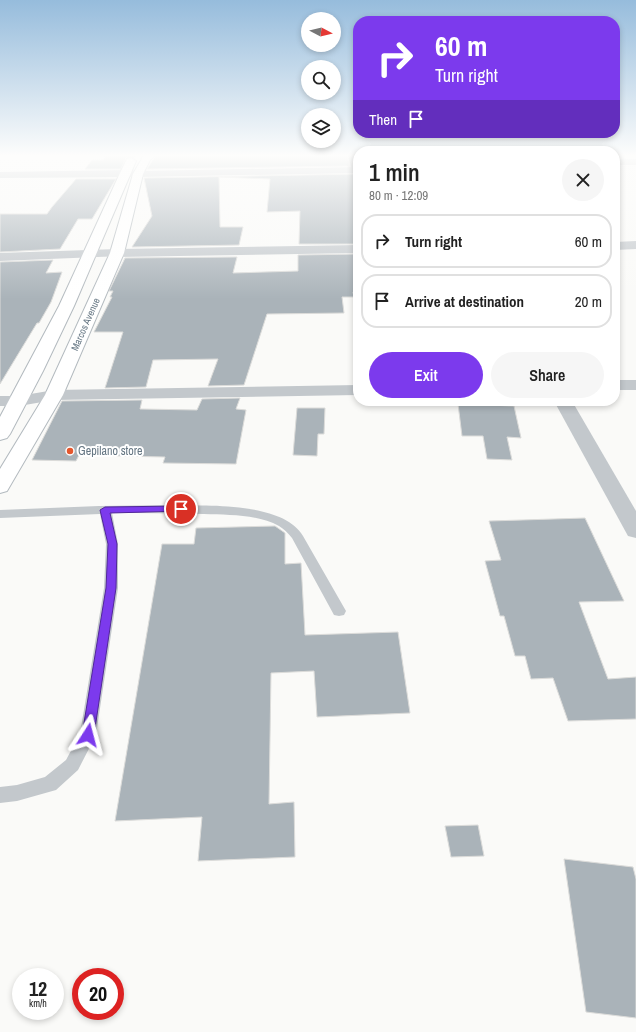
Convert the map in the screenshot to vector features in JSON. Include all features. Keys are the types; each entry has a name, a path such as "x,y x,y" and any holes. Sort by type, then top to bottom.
{"main road":[{"name":"Marcos Avenue","path":"0,434 19,401 116,203"},
{"name":"Marcos Avenue","path":"0,486 54,395 117,253 126,203"}],"street":[{"path":"620,246 636,245"},
{"path":"0,257 117,253 353,249"},
{"path":"620,385 636,385"},
{"path":"0,401 19,401 54,395 353,390"},
{"path":"566,406 636,530"}],"lane":[{"path":"0,514 181,509 239,511 283,523 291,528 298,536 339,611"},
{"path":"0,795 17,793 50,784 72,765 88,735 111,588 112,544 105,510"}],"building":[{"path":"55,203 102,203 92,219 78,219 60,249 0,252 0,214 47,214"},
{"path":"149,203 220,203 220,227 243,227 239,245 132,247 152,216"},
{"path":"268,203 353,203 353,244 299,244 300,211 267,212"},
{"path":"353,254 353,297 342,297 344,313 267,314 244,385 208,386 218,359 153,360 146,387 105,388 123,332 94,332 112,297 110,297 113,291 109,291 125,258 237,257 233,273 298,271 298,255"},
{"path":"53,260 46,273 62,272 51,302 0,384 0,262"},
{"path":"240,398 236,409 246,410 236,464 163,463 165,457 79,455 76,461 32,460 62,401 142,400 140,409 197,410 202,399"},
{"path":"458,406 514,406 521,438 507,437 512,460 487,459 483,436 462,436"},
{"path":"297,408 325,408 324,434 318,434 317,456 293,455"},
{"path":"585,518 624,601 579,602 608,679 636,677 636,719 568,721 553,678 531,679 525,656 515,656 504,616 500,616 485,561 501,560 489,521"},
{"path":"275,526 285,533 285,564 301,563 305,635 398,632 410,713 317,717 314,671 271,673 269,804 294,802 295,857 198,861 202,817 115,821 162,544 194,544 196,528"},
{"path":"478,825 484,856 451,857 445,826"},
{"path":"564,859 633,867 636,879 636,1018 586,1012"}],"place":[{"name":"Gepilano store","path":"70,451"}],"route":[{"path":"88,735 111,588 112,544 105,510 181,509"}]}
